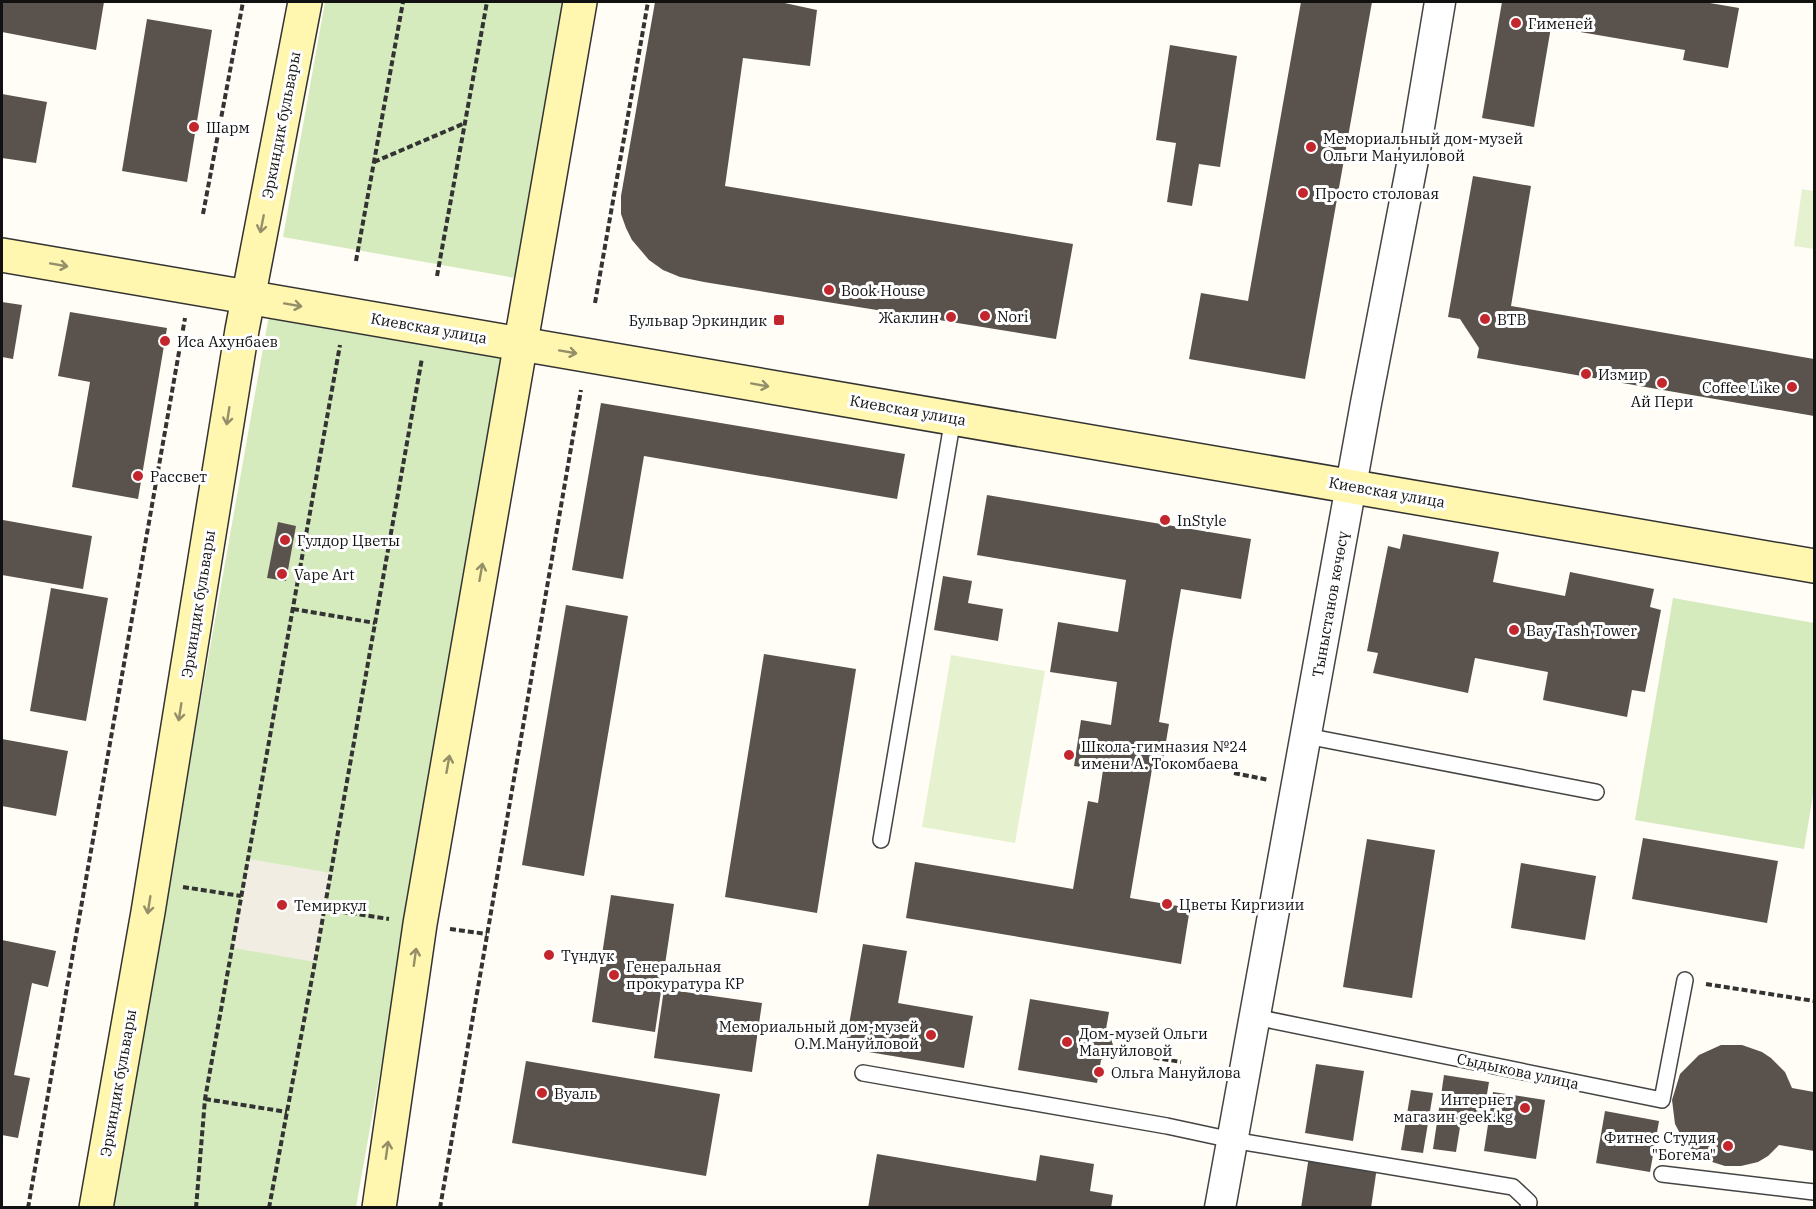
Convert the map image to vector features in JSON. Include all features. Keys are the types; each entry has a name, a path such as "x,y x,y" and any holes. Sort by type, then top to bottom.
{"street":[{"name":"Эркиндик бульвары","path":"96,1208 153,883 249,298 305,2"},
{"path":"379,1208 420,924 580,2"},
{"name":"Тыныстанов көчөсү","path":"1220,1208 1417,139 1440,2"},
{"name":"Киевская улица","path":"2,255 1815,566"}],"lane":[{"path":"881,840 953,418"},
{"path":"1306,736 1596,792"},
{"name":"Сыдыкова улица","path":"1255,1017 1662,1100 1685,980"},
{"path":"863,1073 1167,1126 1232,1140 1513,1187 1529,1202 1528,1208"},
{"path":"1662,1174 1815,1192"}],"path":[{"path":"203,214 243,2"},
{"path":"356,261 403,2"},
{"path":"437,276 487,2"},
{"path":"595,303 648,2"},
{"path":"374,162 465,123"},
{"path":"28,1208 185,318"},
{"path":"195,1208 205,1099 341,340"},
{"path":"269,1208 423,353"},
{"path":"440,1208 581,390"},
{"path":"293,609 375,623"},
{"path":"153,883 241,896"},
{"path":"1685,980 1815,1001"},
{"path":"1127,1053 1181,1062"},
{"path":"205,1099 287,1112"}],"green space":[{"path":"325,2 569,2 521,279 283,237"},
{"path":"1802,189 1814,191 1814,249 1794,246"},
{"path":"270,309 508,351 356,1207 111,1208"},
{"path":"1673,598 1814,623 1814,789 1804,849 1635,820"},
{"path":"951,655 1045,671 1015,843 922,827"}],"shaded area":[{"path":"249,859 331,873 315,962 233,948"}],"building":[{"path":"2,2 104,2 96,50 2,32"},
{"path":"655,2 780,2 817,10 810,66 743,58 725,186 1073,244 1056,339 704,282 680,277 663,270 649,260 632,240 626,228 621,214 621,196"},
{"name":"Мемориальный дом-музей Ольги Мануиловой","path":"1301,2 1372,2 1305,379 1189,359 1201,293 1248,301"},
{"path":"1502,2 1704,2 1739,8 1728,68 1683,60 1685,50 1551,27 1534,127 1482,118"},
{"path":"147,19 212,30 187,182 122,171"},
{"path":"1170,45 1237,56 1220,167 1199,164 1192,206 1167,202 1176,143 1156,140"},
{"path":"2,94 47,102 36,163 2,158"},
{"path":"1473,176 1531,186 1511,306 1814,359 1814,416 1477,358 1479,348 1460,319 1448,317"},
{"path":"2,302 22,305 13,359 2,357"},
{"path":"70,312 167,328 138,499 72,487 90,382 58,376"},
{"path":"601,403 905,454 897,499 644,456 623,579 572,570"},
{"path":"987,495 1251,539 1241,599 1181,589 1172,641 1159,722 1169,724 1161,771 1152,769 1130,898 1190,908 1181,964 906,918 915,862 1073,889 1088,801 1098,803 1103,770 1074,766 1081,720 1111,725 1117,682 1050,672 1058,622 1118,632 1126,580 977,555"},
{"path":"3,520 92,536 83,589 2,575"},
{"path":"278,522 296,526 286,581 267,578"},
{"name":"Bay Tash Tower","path":"1403,534 1499,552 1493,582 1565,596 1570,572 1654,589 1650,607 1661,610 1645,692 1632,690 1627,717 1543,700 1548,672 1475,658 1468,693 1373,673 1378,653 1367,651 1388,546 1400,549"},
{"path":"943,576 972,581 968,603 1003,609 998,641 934,630"},
{"path":"51,588 108,598 86,721 30,711"},
{"path":"566,605 628,616 584,876 522,865"},
{"path":"764,654 856,669 817,913 725,897"},
{"path":"2,739 68,751 56,816 2,806"},
{"path":"1643,838 1778,861 1767,923 1632,899"},
{"path":"1367,839 1435,850 1412,998 1343,987"},
{"path":"1521,863 1596,876 1585,940 1511,928"},
{"path":"611,895 674,904 655,1032 592,1022"},
{"path":"2,940 56,951 48,987 32,983 14,1075 30,1078 18,1138 2,1135"},
{"path":"863,944 907,951 898,1003 973,1016 964,1068 845,1048"},
{"path":"664,989 762,1003 752,1072 654,1058"},
{"name":"Дом-музей Ольги Мануйловой","path":"1030,999 1109,1012 1105,1035 1111,1039 1112,1054 1101,1060 1097,1083 1018,1070"},
{"path":"1721,1045 1742,1045 1762,1052 1785,1072 1792,1088 1814,1092 1814,1151 1779,1145 1758,1162 1741,1166 1725,1166 1706,1160 1684,1141 1675,1124 1672,1100 1680,1074 1699,1055"},
{"path":"526,1061 720,1094 706,1176 512,1143"},
{"path":"1316,1064 1364,1071 1353,1141 1305,1133"},
{"path":"1444,1075 1489,1082 1482,1124 1461,1121 1456,1152 1433,1149"},
{"path":"1411,1090 1433,1093 1423,1153 1401,1150"},
{"path":"1493,1092 1545,1100 1536,1159 1484,1151"},
{"path":"1605,1111 1659,1121 1650,1172 1596,1163"},
{"path":"877,1154 1036,1181 1040,1155 1094,1164 1090,1191 1113,1195 1111,1208 868,1208"},
{"path":"1309,1156 1377,1167 1371,1208 1301,1208"}],"place":[{"name":"Гименей","path":"1516,23"},
{"name":"Шарм","path":"194,127"},
{"name":"Мемориальный дом-музей Ольги Мануиловой","path":"1311,147"},
{"name":"Просто столовая","path":"1303,193"},
{"name":"Book House","path":"829,290"},
{"name":"Nori","path":"985,316"},
{"name":"Жаклин","path":"951,317"},
{"name":"BTB","path":"1485,319"},
{"name":"Бульвар Эркиндик","path":"779,320"},
{"name":"Иса Ахунбаев","path":"165,341"},
{"name":"Измир","path":"1586,374"},
{"name":"Ай Пери","path":"1662,383"},
{"name":"Coffee Like","path":"1792,387"},
{"name":"Рассвет","path":"138,476"},
{"name":"InStyle","path":"1165,520"},
{"name":"Гулдор Цветы","path":"285,540"},
{"name":"Vape Art","path":"282,574"},
{"name":"Bay Tash Tower","path":"1514,630"},
{"name":"Школа-гимназия №24 имени А. Токомбаева","path":"1069,755"},
{"name":"Цветы Киргизии","path":"1167,904"},
{"name":"Темиркул","path":"282,905"},
{"name":"Түндүк","path":"549,955"},
{"name":"Генеральная прокуратура КР","path":"614,975"},
{"name":"Мемориальный дом-музей О.М.Мануйловой","path":"931,1035"},
{"name":"Дом-музей Ольги Мануйловой","path":"1067,1042"},
{"name":"Ольга Мануйлова","path":"1099,1072"},
{"name":"Вуаль","path":"542,1093"},
{"name":"Интернет магазин geek.kg","path":"1525,1108"},
{"name":"Фитнес Студия \"Богема\"","path":"1728,1146"}]}
